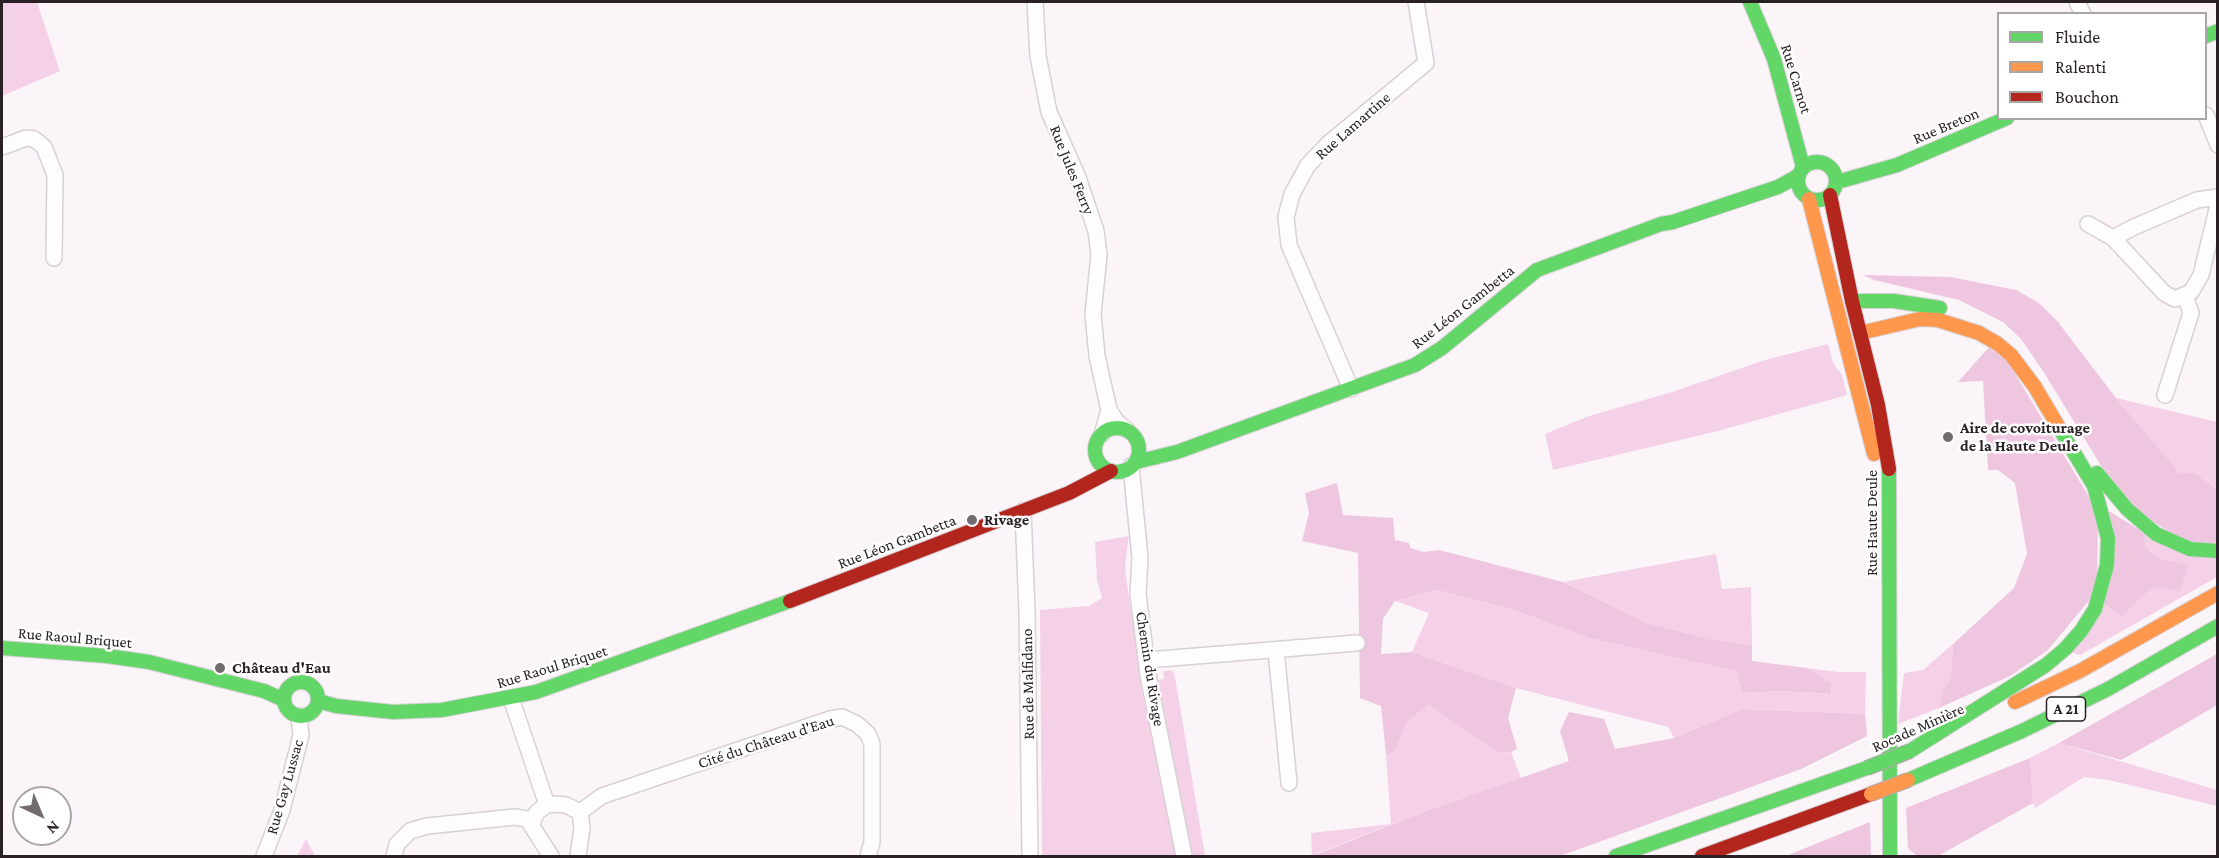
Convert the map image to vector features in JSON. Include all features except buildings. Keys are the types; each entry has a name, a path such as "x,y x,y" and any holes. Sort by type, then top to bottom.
{"main road":[{"name":"Rue Carnot","path":"1750,2 1774,59 1802,156 1800,172"},
{"name":"Rue Breton","path":"1834,189 2002,120"},
{"path":"1778,187 1805,196 1821,200 1834,189 1834,171 1823,162 1812,162 1800,172 1797,182 1805,196"},
{"name":"Rue Breton","path":"1823,162 1867,168 1897,165"},
{"name":"Rue Léon Gambetta","path":"752,615 1069,493 1086,483 1351,389 1425,360 1537,270 1661,224 1778,187 1800,172"},
{"name":"Rue Haute Deule","path":"1834,189 1833,215 1844,303 1873,447 1880,512 1876,692 1879,856"},
{"name":"Rue Haute Deule","path":"1805,196 1822,253 1860,333 1878,405 1889,467 1890,856"},
{"path":"1844,303 1875,300 1927,305 1969,317 2003,335 2031,364 2099,476 2127,509 2143,524 2171,542 2190,549 2217,551"},
{"path":"1860,333 1882,326 1920,319 1938,320 1979,333 2011,355 2036,387 2094,486 2108,538 2107,565 2095,609 2066,649 2018,684 1910,751"},
{"path":"1086,483 1094,464 1097,441 1102,434 1115,428 1130,433 1168,455"},
{"path":"1096,453 1101,464 1126,470 1139,448 1130,433"},
{"name":"Rocade Minière","path":"1616,856 1910,751 2080,671 2217,593"},
{"name":"Rue Raoul Briquet","path":"318,701 336,706 393,712 442,710 511,698 602,670 752,615"},
{"name":"A 21","path":"1702,856 1871,795 2022,731 2108,688 2217,626"},
{"name":"Rue Raoul Briquet","path":"2,648 107,656 149,662 264,691 284,700"},
{"path":"301,682 314,689 318,701 309,714 299,716 290,712 284,700 290,686 301,682"},
{"path":"1793,837 1871,795"}],"street":[{"name":"Rue Jules Ferry","path":"1035,2 1038,56 1049,112 1077,175 1096,231 1099,255 1093,314 1096,356 1109,410 1117,422 1130,433"},
{"name":"Rue Lamartine","path":"1351,389 1289,245 1286,217 1292,194 1308,165 1329,143 1426,63 1416,2"},
{"path":"2207,120 2217,145"},
{"path":"2,147 26,138 44,147 55,176 54,258"},
{"path":"2113,238 2134,226 2197,200 2217,196"},
{"path":"2088,224 2113,238 2164,293 2175,298 2191,292 2201,275 2217,205"},
{"path":"2165,395 2191,313 2185,295"},
{"name":"Rue Jules Ferry","path":"1102,434 1109,410"},
{"name":"Chemin du Rivage","path":"1126,470 1140,558 1138,594 1147,660 1184,856"},
{"name":"Rue de Malfidano","path":"1023,511 1027,611 1030,856"},
{"path":"1147,660 1357,643"},
{"path":"1276,650 1289,783"},
{"path":"511,698 547,805"},
{"name":"Rue Gay Lussac","path":"264,856 282,810 301,735 299,716"},
{"name":"Cité du Château d'Eau","path":"580,812 602,796 830,719 842,717 857,724 868,734 872,744 872,842 867,856"},
{"path":"551,856 531,825 537,812 547,805 566,805 580,812 582,828 578,856"},
{"path":"394,856 397,844 410,831 427,826 515,817 533,820"}],"shaded area":[{"path":"2,2 37,2 60,71 2,96"},
{"path":"1863,275 1950,277 2016,290 2039,303 2058,322 2116,398 2180,473 2195,473 2217,489 2217,544 2185,542 2139,512 2100,464 2021,339 2003,322 1959,300 1874,280"},
{"path":"1828,344 1833,363 1842,375 1847,395 1714,432 1553,470 1545,434 1589,416 1672,392 1765,360"},
{"path":"1990,346 2005,357 2098,512 2097,591 2047,651 2010,676 1939,708 1943,690 1951,678 1953,644 2014,588 2027,554 2015,483 1998,470 1988,470 1983,381 1958,382"},
{"path":"2116,398 2217,422 2216,488 2195,473 2180,473"},
{"path":"1337,483 1343,515 1393,518 1395,540 1409,543 1410,548 1424,552 1439,550 1563,582 1647,623 1708,639 1752,645 1752,661 1807,668 1832,683 1831,694 1781,691 1743,693 1736,671 1589,638 1514,610 1437,590 1395,601 1383,619 1381,654 1412,652 1516,688 1508,718 1517,749 1498,753 1429,705 1408,721 1394,751 1386,755 1381,706 1360,698 1358,553 1302,541 1309,513 1305,493"},
{"path":"2107,510 2146,534 2145,547 2159,558 2188,565 2180,591 2153,587 2122,617 2103,603"},
{"path":"2146,534 2217,556 2217,577 2080,655 2069,652 2103,603 2122,617 2153,587 2187,565 2159,558 2145,547"},
{"path":"1129,536 1125,567 1128,592 1142,676 1178,856 1042,856 1040,610 1089,606 1102,598 1097,580 1095,542"},
{"path":"1716,554 1722,589 1751,587 1752,645 1708,639 1647,623 1563,582"},
{"path":"1437,590 1514,610 1589,638 1737,671 1744,693 1781,691 1831,694 1832,683 1807,668 1838,672 1866,672 1865,714 1742,709 1674,738 1668,727 1516,688 1412,652 1429,613 1395,601"},
{"path":"1953,644 1951,678 1943,691 1939,708 1898,724 1904,673 1923,670"},
{"path":"2217,654 2217,705 2178,728 2121,760 2059,743"},
{"path":"1172,670 1205,856 1192,856 1158,680 1164,679 1163,671"},
{"path":"1429,705 1498,753 1511,752 1521,778 1312,855 1311,833 1391,824 1386,755 1394,750 1408,721"},
{"path":"1742,709 1865,714 1867,736 1801,769 1560,856 1312,856 1429,810 1569,761 1560,731 1569,712 1604,719 1615,749 1674,738"},
{"path":"2059,743 2217,790 2217,806 2109,780 2084,777 2035,808 2030,758"},
{"path":"2030,758 2033,803 1938,856 1917,856 1908,848 1906,808"},
{"path":"1870,822 1871,856 1786,856 1840,834"},
{"path":"306,839 315,856 297,856"}],"traffic: fast":[{"path":"1750,2 1774,59 1803,167"},
{"path":"2207,36 2218,31"},
{"path":"1837,182 1897,165 2002,120"},
{"path":"1817,162 1831,167 1836,181 1831,195 1817,200 1803,195 1798,181 1803,167 1817,162"},
{"path":"1136,462 1177,452 1415,365 1442,348 1537,270 1661,224 1778,187 1798,176"},
{"path":"1852,301 1894,301 1940,308"},
{"path":"1910,751 2046,665 2081,631 2095,609 2107,565 2108,538 2094,486 2058,426"},
{"path":"1117,428 1132,435 1139,450 1132,465 1117,472 1102,465 1095,450 1102,435 1117,428"},
{"path":"1889,469 1890,856"},
{"path":"2097,473 2127,509 2156,534 2190,549 2218,551"},
{"path":"318,701 336,706 393,712 442,710 536,692 790,601"},
{"path":"1908,780 2022,731 2108,689 2218,626"},
{"path":"2,648 107,656 149,662 264,691 284,700"},
{"path":"301,682 313,687 318,699 313,711 301,716 289,711 284,699 289,687 301,682"},
{"path":"1867,768 1910,751"},
{"path":"1616,856 1867,768"}],"traffic: slow":[{"path":"1809,199 1874,454"},
{"path":"1860,333 1920,319 1938,320 1979,333 2011,355 2035,387 2058,426"},
{"path":"2015,702 2080,671 2218,593"},
{"path":"1871,794 1908,780"}],"traffic: jam":[{"path":"1830,195 1852,301 1878,405 1889,469"},
{"path":"790,601 1069,493 1111,471"},
{"path":"1702,856 1871,794"}],"place":[{"name":"Aire de covoiturage de la Haute Deule","path":"1948,437"},
{"name":"Rivage","path":"972,520"},
{"name":"Château d'Eau","path":"220,668"}]}
